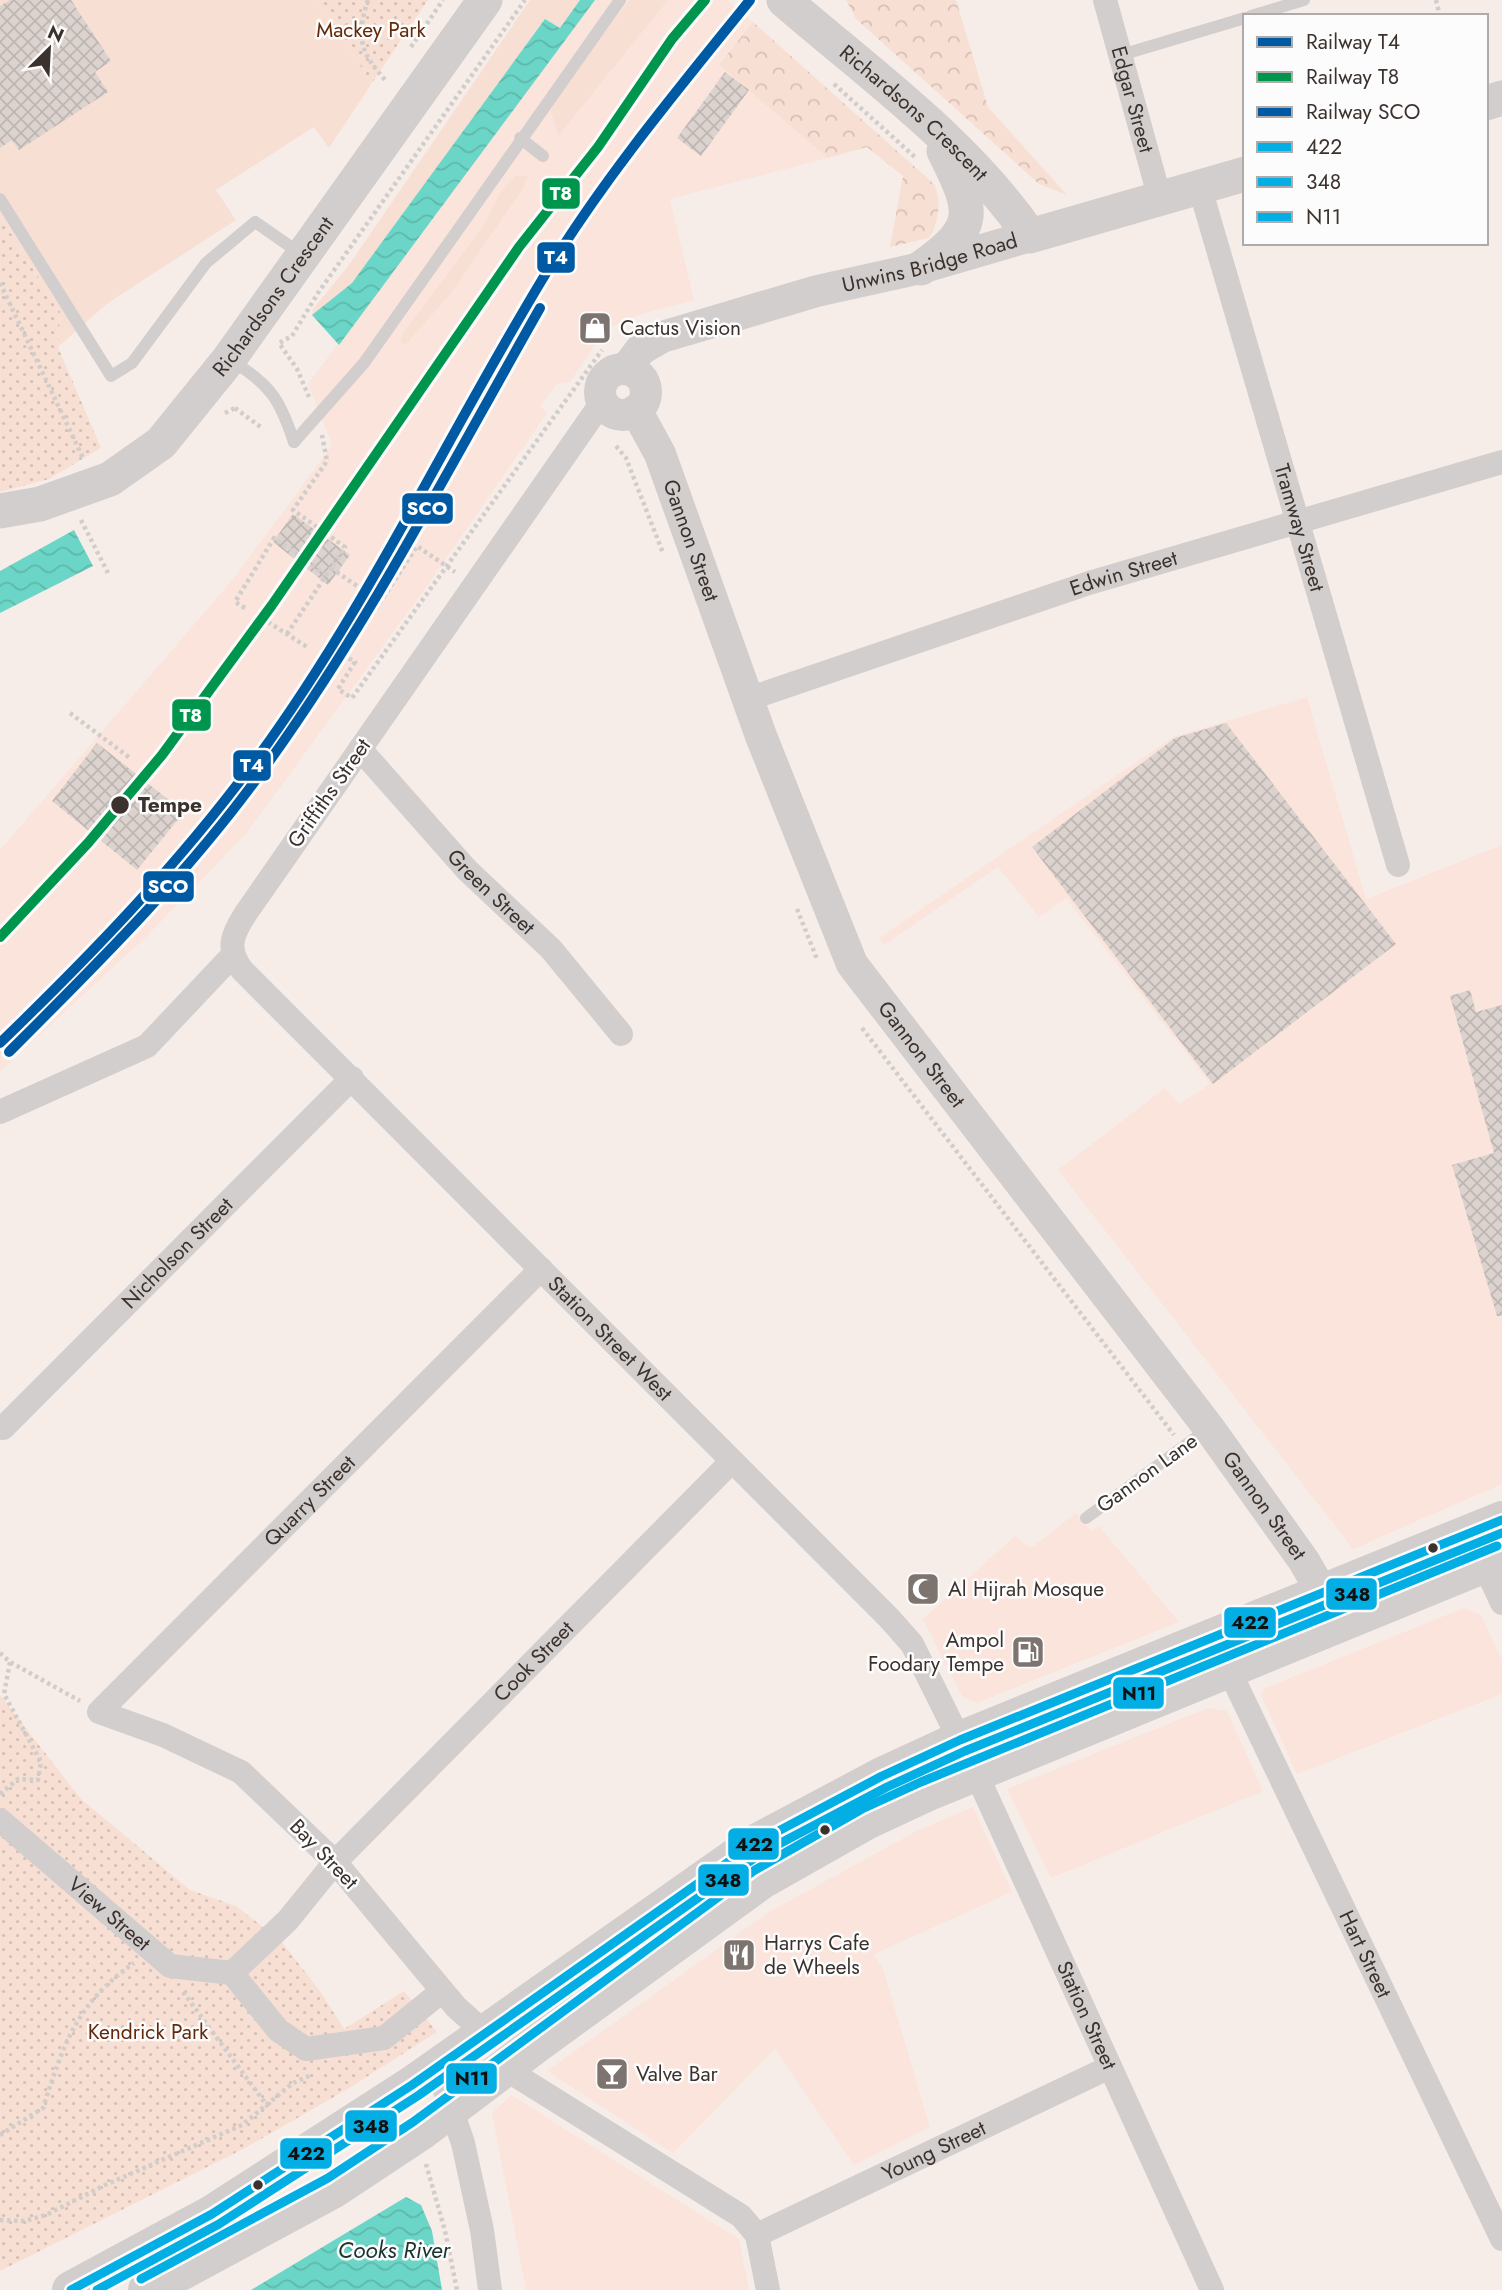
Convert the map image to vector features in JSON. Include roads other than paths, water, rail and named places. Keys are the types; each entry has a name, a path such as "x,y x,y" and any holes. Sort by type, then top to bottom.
{"highway":[{"path":"71,2290 212,2214 437,2068 754,1844 882,1776 968,1757 1229,1670 1331,1609 1502,1520"},
{"path":"147,2290 334,2189 451,2111 504,2068 762,1880 869,1821 968,1757 1331,1609 1493,1560"}],"main road":[{"name":"Richardsons Crescent","path":"0,510 75,494 110,479 135,463 179,424 229,359 485,0"},
{"name":"Richardsons Crescent","path":"791,5 927,145 1000,196 1030,236"},
{"path":"921,268 956,241 967,211 962,188 927,145"},
{"name":"Unwins Bridge Road","path":"1030,236 1243,175"}],"street":[{"name":"Edgar Street","path":"1105,0 1160,199"},
{"name":"Tramway Street","path":"1200,188 1398,866"},
{"name":"Unwins Bridge Road","path":"626,369 641,349 662,337 817,291 921,268 1030,236"},
{"path":"626,369 639,375 646,386 645,400 636,411 617,414 602,402 602,381 612,371 626,369"},
{"name":"Griffiths Street","path":"232,956 232,938 237,927 602,402"},
{"name":"Gannon Street","path":"636,411 660,454 748,699 852,964 1209,1428 1304,1561 1331,1609"},
{"name":"Edwin Street","path":"748,699 1089,583 1502,462"},
{"name":"Green Street","path":"360,749 467,870 551,949 621,1034"},
{"path":"0,1112 147,1046 232,956"},
{"name":"Station Street West","path":"232,956 242,970 352,1077 890,1618 912,1644 968,1757"},
{"name":"Nicholson Street","path":"4,1428 352,1077"},
{"name":"Quarry Street","path":"126,1721 99,1712 541,1269"},
{"name":"Cook Street","path":"335,1862 732,1461"},
{"path":"1493,1560 1502,1603"},
{"name":"Hart Street","path":"1229,1670 1502,2239"},
{"name":"Bay Street","path":"126,1721 240,1772 335,1862 442,1991 486,2034"},
{"name":"Station Street","path":"968,1757 1212,2290"},
{"name":"View Street","path":"0,1820 83,1894 161,1958 232,1973"},
{"path":"335,1862 288,1920 232,1973 278,2030 306,2049 384,2038 442,1991"},
{"name":"Young Street","path":"757,2235 1110,2067"},
{"path":"437,2068 468,2169 490,2290"},
{"path":"504,2068 741,2216 757,2235 768,2290"}],"lane":[{"path":"229,359 257,376 272,391 283,407 294,442 364,363 520,138 620,0"},
{"path":"1258,14 1304,0"},
{"path":"1121,55 1243,19"},
{"path":"520,138 543,156"},
{"path":"0,199 111,376 132,363 206,262 255,222 302,255"},
{"name":"Gannon Lane","path":"1086,1518 1209,1428"}],"water":[{"path":"580,0 595,0 339,345 312,315 352,283 545,19 560,28"},
{"path":"74,530 93,566 0,613 0,571"},
{"name":"Cooks River","path":"406,2197 421,2205 432,2231 442,2290 251,2290"}],"rail line":[{"name":"T8","path":"0,937 88,843 162,755 272,605 519,247 598,147 672,39 705,0"},
{"name":"T4","path":"0,1043 132,909 194,839 252,765 333,645 511,332 571,234 645,132 750,0"},
{"name":"SCO","path":"9,1052 174,881 263,770 302,715 374,601 540,308"}],"place":[{"name":"Cactus Vision","path":"595,328"},
{"name":"Tempe","path":"120,805"},
{"name":"Al Hijrah Mosque","path":"923,1589"},
{"name":"Ampol Foodary Tempe","path":"1028,1652"},
{"name":"Harrys Cafe de Wheels","path":"739,1955"},
{"name":"Valve Bar","path":"612,2074"}],"park label":[{"name":"Mackey Park","path":"371,30"},
{"name":"Kendrick Park","path":"148,2032"}]}
